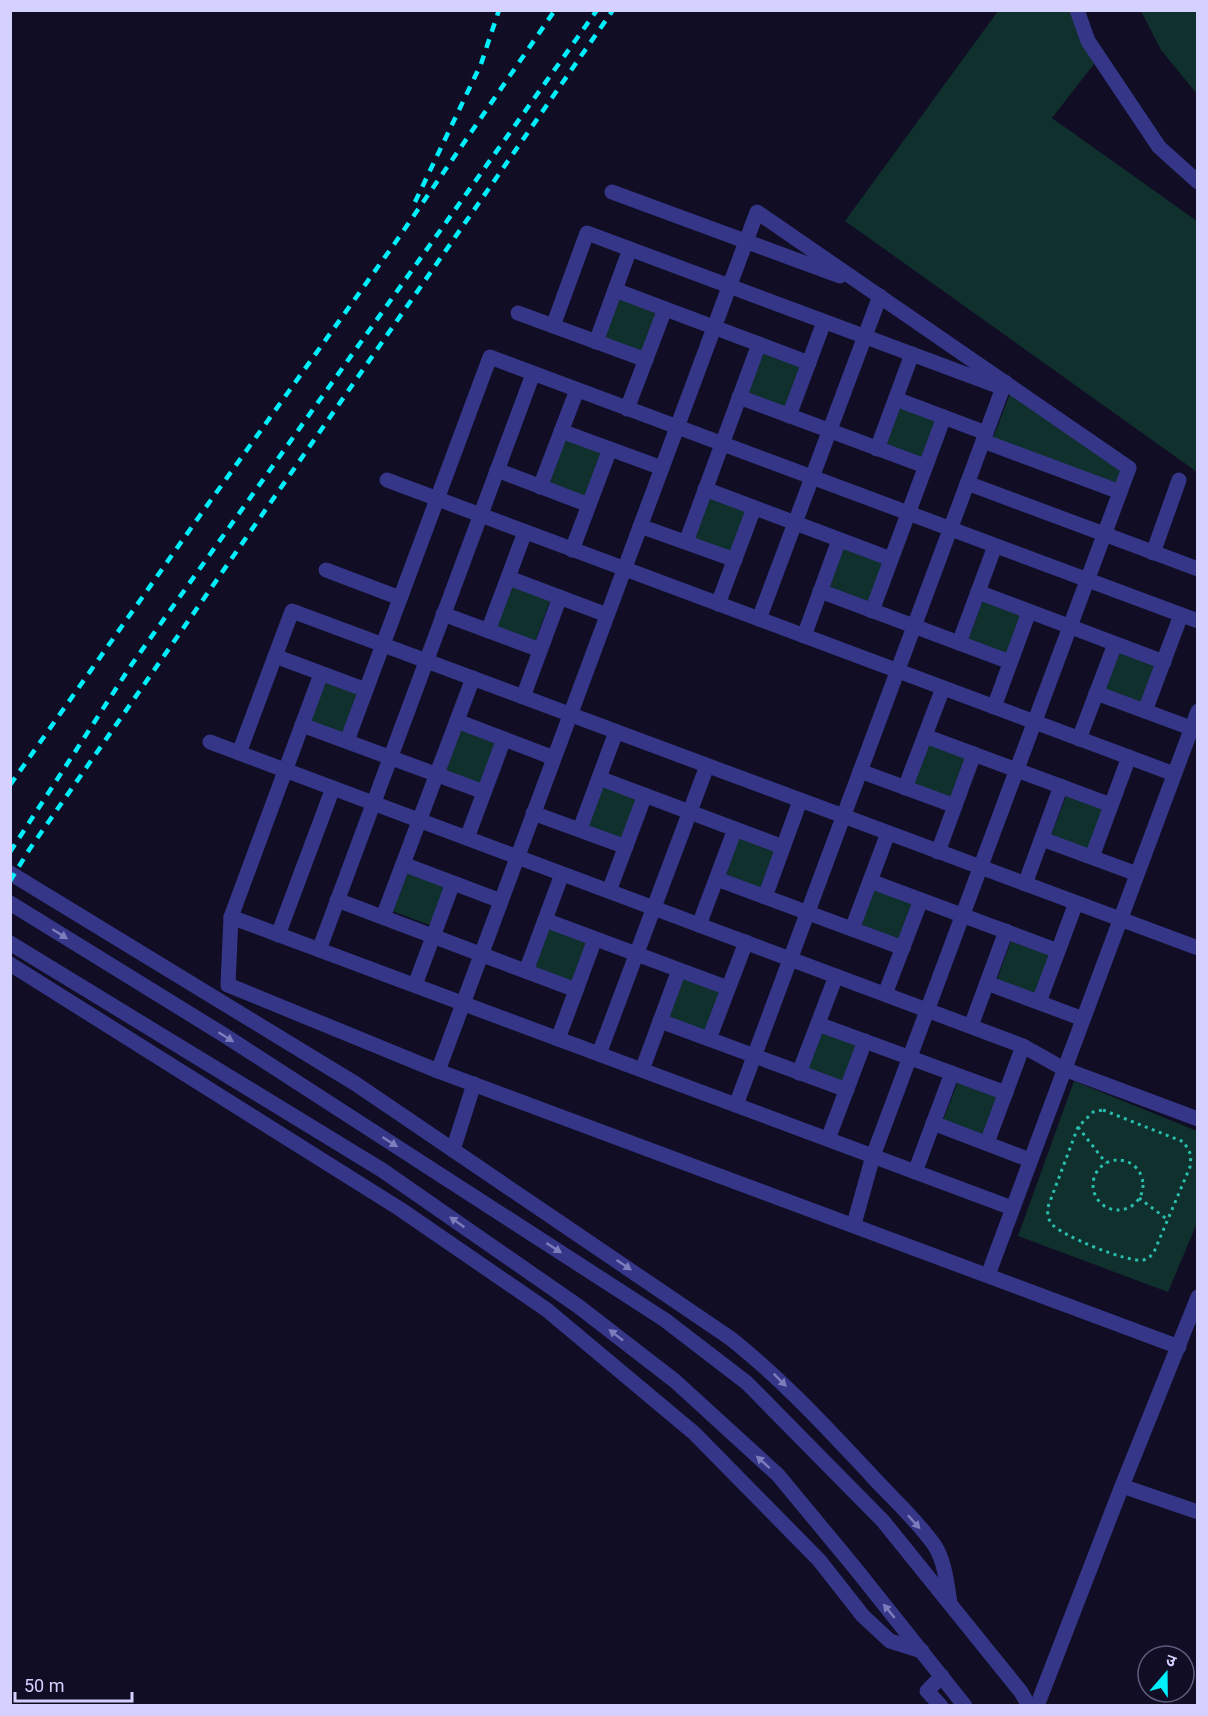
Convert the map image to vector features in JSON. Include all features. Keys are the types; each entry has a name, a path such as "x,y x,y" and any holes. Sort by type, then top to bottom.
{"street":[{"path":"1077,10 1088,41 1159,147 1197,182"},
{"path":"612,192 862,284"},
{"path":"438,1071 757,212 1004,385 1129,468 873,1156 854,1224"},
{"path":"553,326 587,233 865,337 1004,385"},
{"path":"596,342 630,249"},
{"path":"615,290 809,363"},
{"path":"759,620 880,296"},
{"path":"627,409 665,309"},
{"path":"518,313 646,360"},
{"path":"789,416 824,322"},
{"path":"686,542 759,344"},
{"path":"877,449 912,354"},
{"path":"347,741 490,357 1197,621"},
{"path":"319,950 533,374"},
{"path":"736,1105 1004,385"},
{"path":"540,487 577,390"},
{"path":"740,398 925,466"},
{"path":"896,399 1120,492"},
{"path":"872,611 944,417"},
{"path":"561,431 662,468"},
{"path":"572,550 610,449"},
{"path":"497,471 589,505"},
{"path":"387,480 1174,774"},
{"path":"1153,552 1179,480"},
{"path":"967,483 1197,569"},
{"path":"705,489 891,559"},
{"path":"718,604 754,508"},
{"path":"640,526 735,560"},
{"path":"489,631 525,532"},
{"path":"804,636 839,540"},
{"path":"959,643 995,546"},
{"path":"326,570 400,598"},
{"path":"509,578 607,615"},
{"path":"820,591 1011,662"},
{"path":"978,592 1164,662"},
{"path":"522,697 560,597"},
{"path":"239,753 292,611 1197,948"},
{"path":"994,707 1029,612"},
{"path":"443,614 540,650"},
{"path":"1145,711 1181,615"},
{"path":"1079,739 1115,644"},
{"path":"275,656 366,690"},
{"path":"321,674 231,917 228,985 438,1071 854,1224 1179,1347"},
{"path":"383,917 473,678"},
{"path":"905,788 943,688"},
{"path":"1096,693 1191,728"},
{"path":"988,1275 1197,711"},
{"path":"457,721 554,758"},
{"path":"302,725 484,792"},
{"path":"580,830 616,732"},
{"path":"925,736 1112,805"},
{"path":"467,838 504,739"},
{"path":"210,742 971,1026 1023,1046 1064,1068 1197,1119"},
{"path":"938,852 974,754"},
{"path":"1092,857 1129,757"},
{"path":"599,1054 706,766"},
{"path":"860,771 955,806"},
{"path":"599,778 783,847"},
{"path":"1025,884 1061,786"},
{"path":"278,934 333,788"},
{"path":"609,891 645,795"},
{"path":"765,897 800,801"},
{"path":"533,813 626,847"},
{"path":"699,925 735,829"},
{"path":"852,929 888,833"},
{"path":"1042,839 1137,874"},
{"path":"403,864 501,901"},
{"path":"10,873 356,1084 730,1338 765,1365 817,1417 936,1548 945,1574 950,1606"},
{"path":"526,971 562,874"},
{"path":"717,879 903,948"},
{"path":"870,881 1058,951"},
{"path":"415,986 453,883"},
{"path":"337,900 576,990"},
{"path":"885,994 921,900"},
{"path":"10,903 224,1035 665,1320 747,1383 883,1521 1021,1692 1029,1706"},
{"path":"1039,1002 1076,903"},
{"path":"231,917 1012,1208"},
{"path":"545,920 728,988"},
{"path":"971,1026 1006,931"},
{"path":"558,1039 595,939"},
{"path":"709,1039 746,942"},
{"path":"10,943 382,1170 578,1306 675,1381 778,1475 965,1706"},
{"path":"10,964 400,1209 547,1310 694,1433 819,1560 863,1616 890,1641 922,1651"},
{"path":"642,1070 679,970"},
{"path":"799,1073 836,976"},
{"path":"987,983 1083,1019"},
{"path":"660,1021 847,1090"},
{"path":"818,1024 1006,1093"},
{"path":"828,1139 865,1041"},
{"path":"987,1143 1023,1046"},
{"path":"915,1172 952,1074"},
{"path":"453,1150 474,1084"},
{"path":"933,1123 1030,1160"},
{"path":"1037,1706 1197,1297"},
{"path":"1122,1486 1197,1512"},
{"path":"941,1706 927,1690 942,1676"}],"path":[{"path":"1103,1110 1184,1142 1191,1155 1190,1167 1150,1257 1142,1260 1129,1259 1070,1236 1051,1224 1047,1212 1049,1204 1078,1127 1093,1112 1103,1110"},
{"path":"1078,1127 1106,1163"},
{"path":"1122,1160 1136,1168 1143,1183 1139,1198 1126,1208 1118,1210 1102,1204 1096,1198 1093,1182 1100,1168 1106,1163 1122,1160"},
{"path":"1139,1198 1168,1220"}],"green space":[{"path":"998,11 1074,11 1094,64 1052,118 1197,221 1197,472 845,221"},
{"path":"1141,11 1197,11 1197,94 1161,50"},
{"path":"619,296 659,310 642,357 602,343"},
{"path":"762,350 801,365 785,411 745,397"},
{"path":"1011,391 1122,470 1117,486 993,438"},
{"path":"899,402 939,417 922,463 883,449"},
{"path":"563,437 603,452 586,498 547,484"},
{"path":"709,496 749,510 732,556 693,542"},
{"path":"844,545 884,559 867,606 827,592"},
{"path":"511,586 550,601 535,642 495,627"},
{"path":"983,600 1023,615 1007,655 968,640"},
{"path":"1120,648 1159,662 1142,709 1103,694"},
{"path":"321,678 361,693 345,734 306,719"},
{"path":"456,728 496,743 480,784 441,769"},
{"path":"929,743 969,758 953,799 914,784"},
{"path":"600,785 640,800 625,840 585,826"},
{"path":"1067,794 1106,809 1091,850 1051,835"},
{"path":"738,835 778,850 762,891 723,876"},
{"path":"407,870 447,885 432,926 392,911"},
{"path":"874,887 913,902 898,943 858,928"},
{"path":"549,928 588,942 573,983 533,968"},
{"path":"1011,941 1051,956 1035,996 996,982"},
{"path":"681,976 721,991 705,1032 666,1017"},
{"path":"821,1028 861,1043 846,1084 806,1069"},
{"path":"959,1079 998,1094 983,1135 943,1120"},
{"path":"1074,1081 1197,1131 1197,1223 1168,1292 1018,1236"}],"railway":[{"path":"415,202 481,64 499,10"},
{"path":"10,785 395,243 555,10"},
{"path":"10,852 132,664 597,10"},
{"path":"10,881 29,850 613,10"}]}
